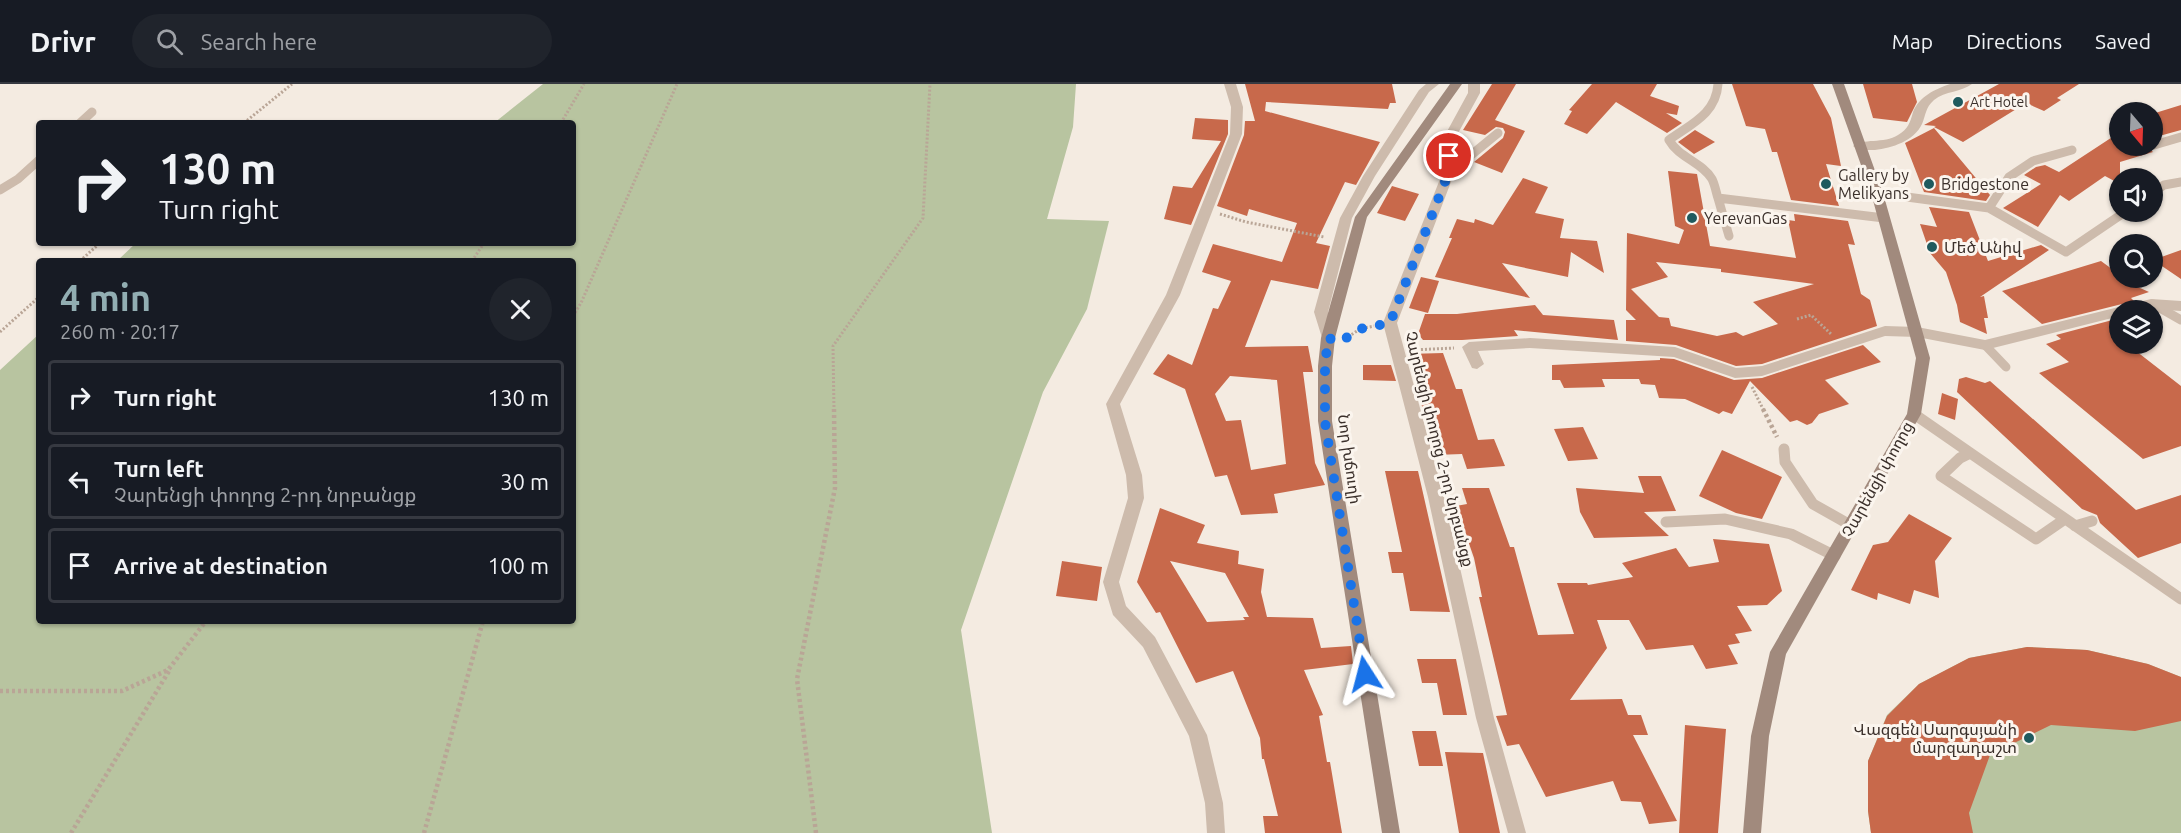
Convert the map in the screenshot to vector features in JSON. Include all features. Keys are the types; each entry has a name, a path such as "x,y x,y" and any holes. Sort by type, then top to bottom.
{"main road":[{"name":"Նոր խճուղի","path":"1391,833 1325,422 1325,366 1328,338 1361,217 1456,84"},
{"name":"Չարենցի փողոց","path":"1752,833 1760,736 1778,652 1835,556 1914,414 1923,358 1877,193 1838,84"}],"street":[{"path":"1216,833 1214,803 1198,735 1149,642 1119,609 1111,582 1136,498 1134,475 1113,404 1173,295 1208,211 1236,134 1237,107 1230,84"},
{"path":"1328,338 1321,312 1346,218 1369,176 1425,90 1433,84"},
{"path":"1859,146 1881,147 1894,144 1916,125 1921,108 1934,96 1950,86 1966,84"},
{"name":"Չարենցի փողոց 2-րդ նրբանցք","path":"1476,86 1449,137 1448,174 1390,323 1436,497 1485,717 1516,833"},
{"path":"2163,305 2181,306"},
{"path":"1477,364 1469,347 1530,343 1675,352 1735,373 1762,371 1885,331 1917,332 1985,345 2109,314"}],"lane":[{"path":"1718,84 1719,96 1711,109 1670,140 1672,146 1683,156 1712,177 1729,236"},
{"path":"83,120 92,112"},
{"path":"1448,174 1498,133"},
{"path":"2163,143 2181,137"},
{"path":"1989,208 2009,177 2033,161 2072,150"},
{"path":"0,190 18,179 36,163"},
{"path":"2163,186 2181,182"},
{"path":"1877,193 1989,208 2066,252 2110,222"},
{"path":"1718,198 1884,218"},
{"path":"2163,310 2181,320"},
{"path":"1985,345 2006,367"},
{"path":"1914,414 2181,599"},
{"path":"1784,449 1785,462 1813,504 1852,526"},
{"path":"1970,453 1960,458 1941,476 2036,539 2065,519"},
{"path":"1666,522 1725,519 1791,534 1835,556"},
{"path":"2075,526 2092,521"}],"path":[{"path":"248,120 292,84"},
{"path":"563,120 584,84"},
{"path":"576,311 677,84"},
{"path":"816,833 797,680 835,488 832,346 923,218 930,84"},
{"path":"1208,211 1246,222 1340,240"},
{"path":"83,258 97,246"},
{"path":"0,332 36,300"},
{"path":"1797,319 1810,315 1817,321"},
{"path":"1328,338 1340,342 1360,329 1390,323"},
{"path":"1397,351 1469,347"},
{"path":"1746,372 1765,416 1784,449"},
{"path":"71,833 170,667 204,624"},
{"path":"424,833 482,624"},
{"path":"0,691 122,691 170,667"}],"green space":[{"path":"543,84 1076,84 1073,127 1047,219 1109,221 1087,309 1043,392 961,630 992,833 0,833 0,370 36,337 36,624 576,624 576,258 120,258 133,246 576,246 576,120 498,120"},
{"name":"Վազգեն Սարգսյանի մարզադաշտ","path":"2027,647 2087,650 2148,664 2181,677 2181,833 1871,833 1868,811 1868,761 1887,715 1919,684 1969,658"}],"building":[{"path":"1245,84 1392,84 1396,103 1390,103 1388,109 1266,102 1265,111 1380,142 1356,185 1345,182 1316,243 1330,246 1318,289 1271,280 1245,347 1308,346 1313,372 1303,372 1315,463 1325,485 1274,494 1278,513 1241,515 1227,475 1215,477 1185,389 1153,374 1168,354 1192,365 1213,308 1218,309 1231,281 1202,272 1213,244 1282,262 1297,223 1249,209 1247,216 1217,206 1244,135 1245,121 1255,121","holes":["1230,376 1277,380 1286,464 1251,470 1241,420 1226,421 1215,394"]},
{"path":"1492,84 1516,84 1495,120 1525,131 1502,173 1474,162 1503,138 1505,132 1503,128 1496,127 1485,135 1463,130"},
{"path":"1592,84 1657,84 1650,96 1679,106 1677,115 1666,113 1682,123 1667,133 1616,102 1587,134 1564,124 1572,111 1569,110"},
{"path":"1732,84 1813,84 1831,118 1841,166 1826,164 1839,206 1791,200 1777,152 1772,152 1765,129 1746,126"},
{"path":"1863,84 1912,84 1917,102 1907,122 1873,118"},
{"path":"1999,84 2079,84 2057,98 2061,100 2044,111 2026,103 1963,142 1934,127 1936,126 1924,125"},
{"path":"2181,105 2181,130 2163,135 2163,111"},
{"path":"1195,118 1228,120 1228,134 1191,225 1164,219 1173,186 1192,188 1221,141 1192,139"},
{"path":"1934,128 1990,195 1986,201 1924,192 1905,143"},
{"path":"1695,130 1715,142 1694,154 1678,142"},
{"path":"2109,139 2109,156 2140,156 2120,162 2120,168 2109,168 2109,178 2105,176 2069,201 2060,195 2038,227 2003,208 2041,184 2024,175 2036,167 2045,165 2059,172"},
{"path":"1668,171 1697,174 1710,246 1796,258 1788,220 1795,221 1794,214 1848,221 1855,245 1848,244 1861,294 1870,300 1877,326 1762,364 1736,366 1676,345 1626,341 1626,320 1636,320 1626,310 1627,233 1679,244 1684,230 1675,226","holes":["1656,262 1721,269 1721,272 1814,284 1753,302 1778,324 1743,336 1736,332 1717,336 1671,326 1669,318 1659,317 1631,289 1668,277"]},
{"path":"1523,178 1548,187 1535,213 1564,219 1560,238 1597,241 1604,273 1571,252 1568,277 1502,263 1530,298 1435,277 1452,238 1449,238 1457,219 1474,223 1475,219 1493,225"},
{"path":"1392,186 1419,194 1405,221 1377,213"},
{"path":"1929,207 1969,212 1988,261 2041,245 2049,250 1980,297 1984,296 1988,318 1984,318 1987,334 1960,322 1946,272 1930,253 1920,224 1937,227"},
{"path":"2181,250 2181,279 2163,267 2163,256"},
{"path":"2101,261 2109,267 2109,288 2140,288 2149,292 2131,298 2133,300 2109,300 2109,307 2042,324 2002,291"},
{"path":"1421,277 1439,281 1428,313 1409,308"},
{"path":"1535,305 1543,315 1614,320 1618,340 1514,330 1518,336 1462,340 1423,340 1418,334 1425,314 1457,314"},
{"path":"2109,321 2109,354 2140,354 2181,386 2181,446 2143,459 2039,373 2069,362 2046,344 2061,339 2056,335"},
{"path":"1863,345 1881,362 1825,380 1849,404 1819,414 1812,423 1807,425 1797,420 1790,422 1750,381 1732,414 1723,411 1719,414 1685,399 1659,398 1655,385 1641,384 1639,379 1602,379 1605,387 1564,388 1560,380 1552,380 1552,365 1660,360 1660,358 1674,359 1734,380 1762,378"},
{"path":"1443,353 1456,389 1462,389 1478,440 1494,439 1505,466 1467,469 1462,454 1435,455 1408,354"},
{"path":"1363,365 1391,365 1396,381 1363,380"},
{"path":"1966,377 1985,383 1990,381 2136,510 2181,495 2181,543 2138,558 2100,523 2097,515 2082,509 1957,392 1959,379"},
{"path":"1942,393 1958,399 1955,420 1938,414"},
{"path":"1583,427 1598,459 1568,461 1554,429"},
{"path":"1722,450 1782,477 1762,519 1736,513 1699,496"},
{"path":"1385,471 1418,471 1450,612 1410,611 1403,573 1392,573 1388,552 1402,552"},
{"path":"1638,476 1661,476 1676,511 1644,512 1669,536 1594,538 1580,512 1576,488 1644,493"},
{"path":"1462,488 1489,488 1510,547 1514,547 1538,635 1574,634 1557,583 1587,583 1588,585 1633,577 1622,563 1676,548 1689,567 1719,562 1713,539 1769,544 1782,591 1767,605 1737,606 1752,631 1735,634 1740,643 1728,645 1738,664 1706,669 1693,645 1646,650 1629,620 1597,620 1607,648 1570,700 1622,699 1628,715 1641,715 1648,735 1633,735 1677,821 1649,824 1641,802 1621,801 1613,781 1546,797 1519,744 1507,746 1496,716 1507,715 1479,597 1482,597 1474,558 1456,506 1467,504"},
{"path":"1160,508 1205,525 1197,543 1239,551 1238,564 1264,569 1261,592 1267,617 1313,618 1321,648 1351,646 1353,664 1304,670 1323,715 1319,716 1327,762 1330,762 1342,833 1265,833 1263,816 1278,816 1264,759 1262,759 1260,738 1233,671 1196,683 1160,612 1156,613 1137,582","holes":["1170,561 1225,573 1249,617 1243,617 1245,620 1207,622"]},
{"path":"1909,514 1952,538 1935,561 1939,598 1914,590 1910,604 1878,593 1877,600 1851,590 1873,545 1888,542"},
{"path":"1062,561 1102,567 1097,601 1056,596"},
{"name":"Վազգեն Սարգսյանի մարզադաշտ","path":"2027,647 2087,650 2148,664 2181,677 2181,721 2135,731 2051,725 1990,755 1969,813 1973,833 1871,833 1868,811 1868,761 1887,716 1919,684 1969,658"},
{"path":"1417,659 1456,659 1467,715 1443,715 1437,683 1422,683"},
{"path":"1685,725 1726,729 1718,833 1679,833"},
{"path":"1412,731 1436,731 1443,766 1419,766"},
{"path":"1445,752 1483,753 1500,833 1459,833"}],"place":[{"name":"Art Hotel","path":"1958,102"},
{"name":"Gallery by Melikyans","path":"1826,184"},
{"name":"Bridgestone","path":"1929,184"},
{"name":"YerevanGas","path":"1692,218"},
{"name":"Մեծ Անիվ","path":"1932,247"},
{"name":"Վազգեն Սարգսյանի մարզադաշտ","path":"2029,738"}],"route":[{"path":"1365,674 1325,422 1325,366 1328,338 1340,342 1360,329 1390,323 1448,174 1449,156"}]}
